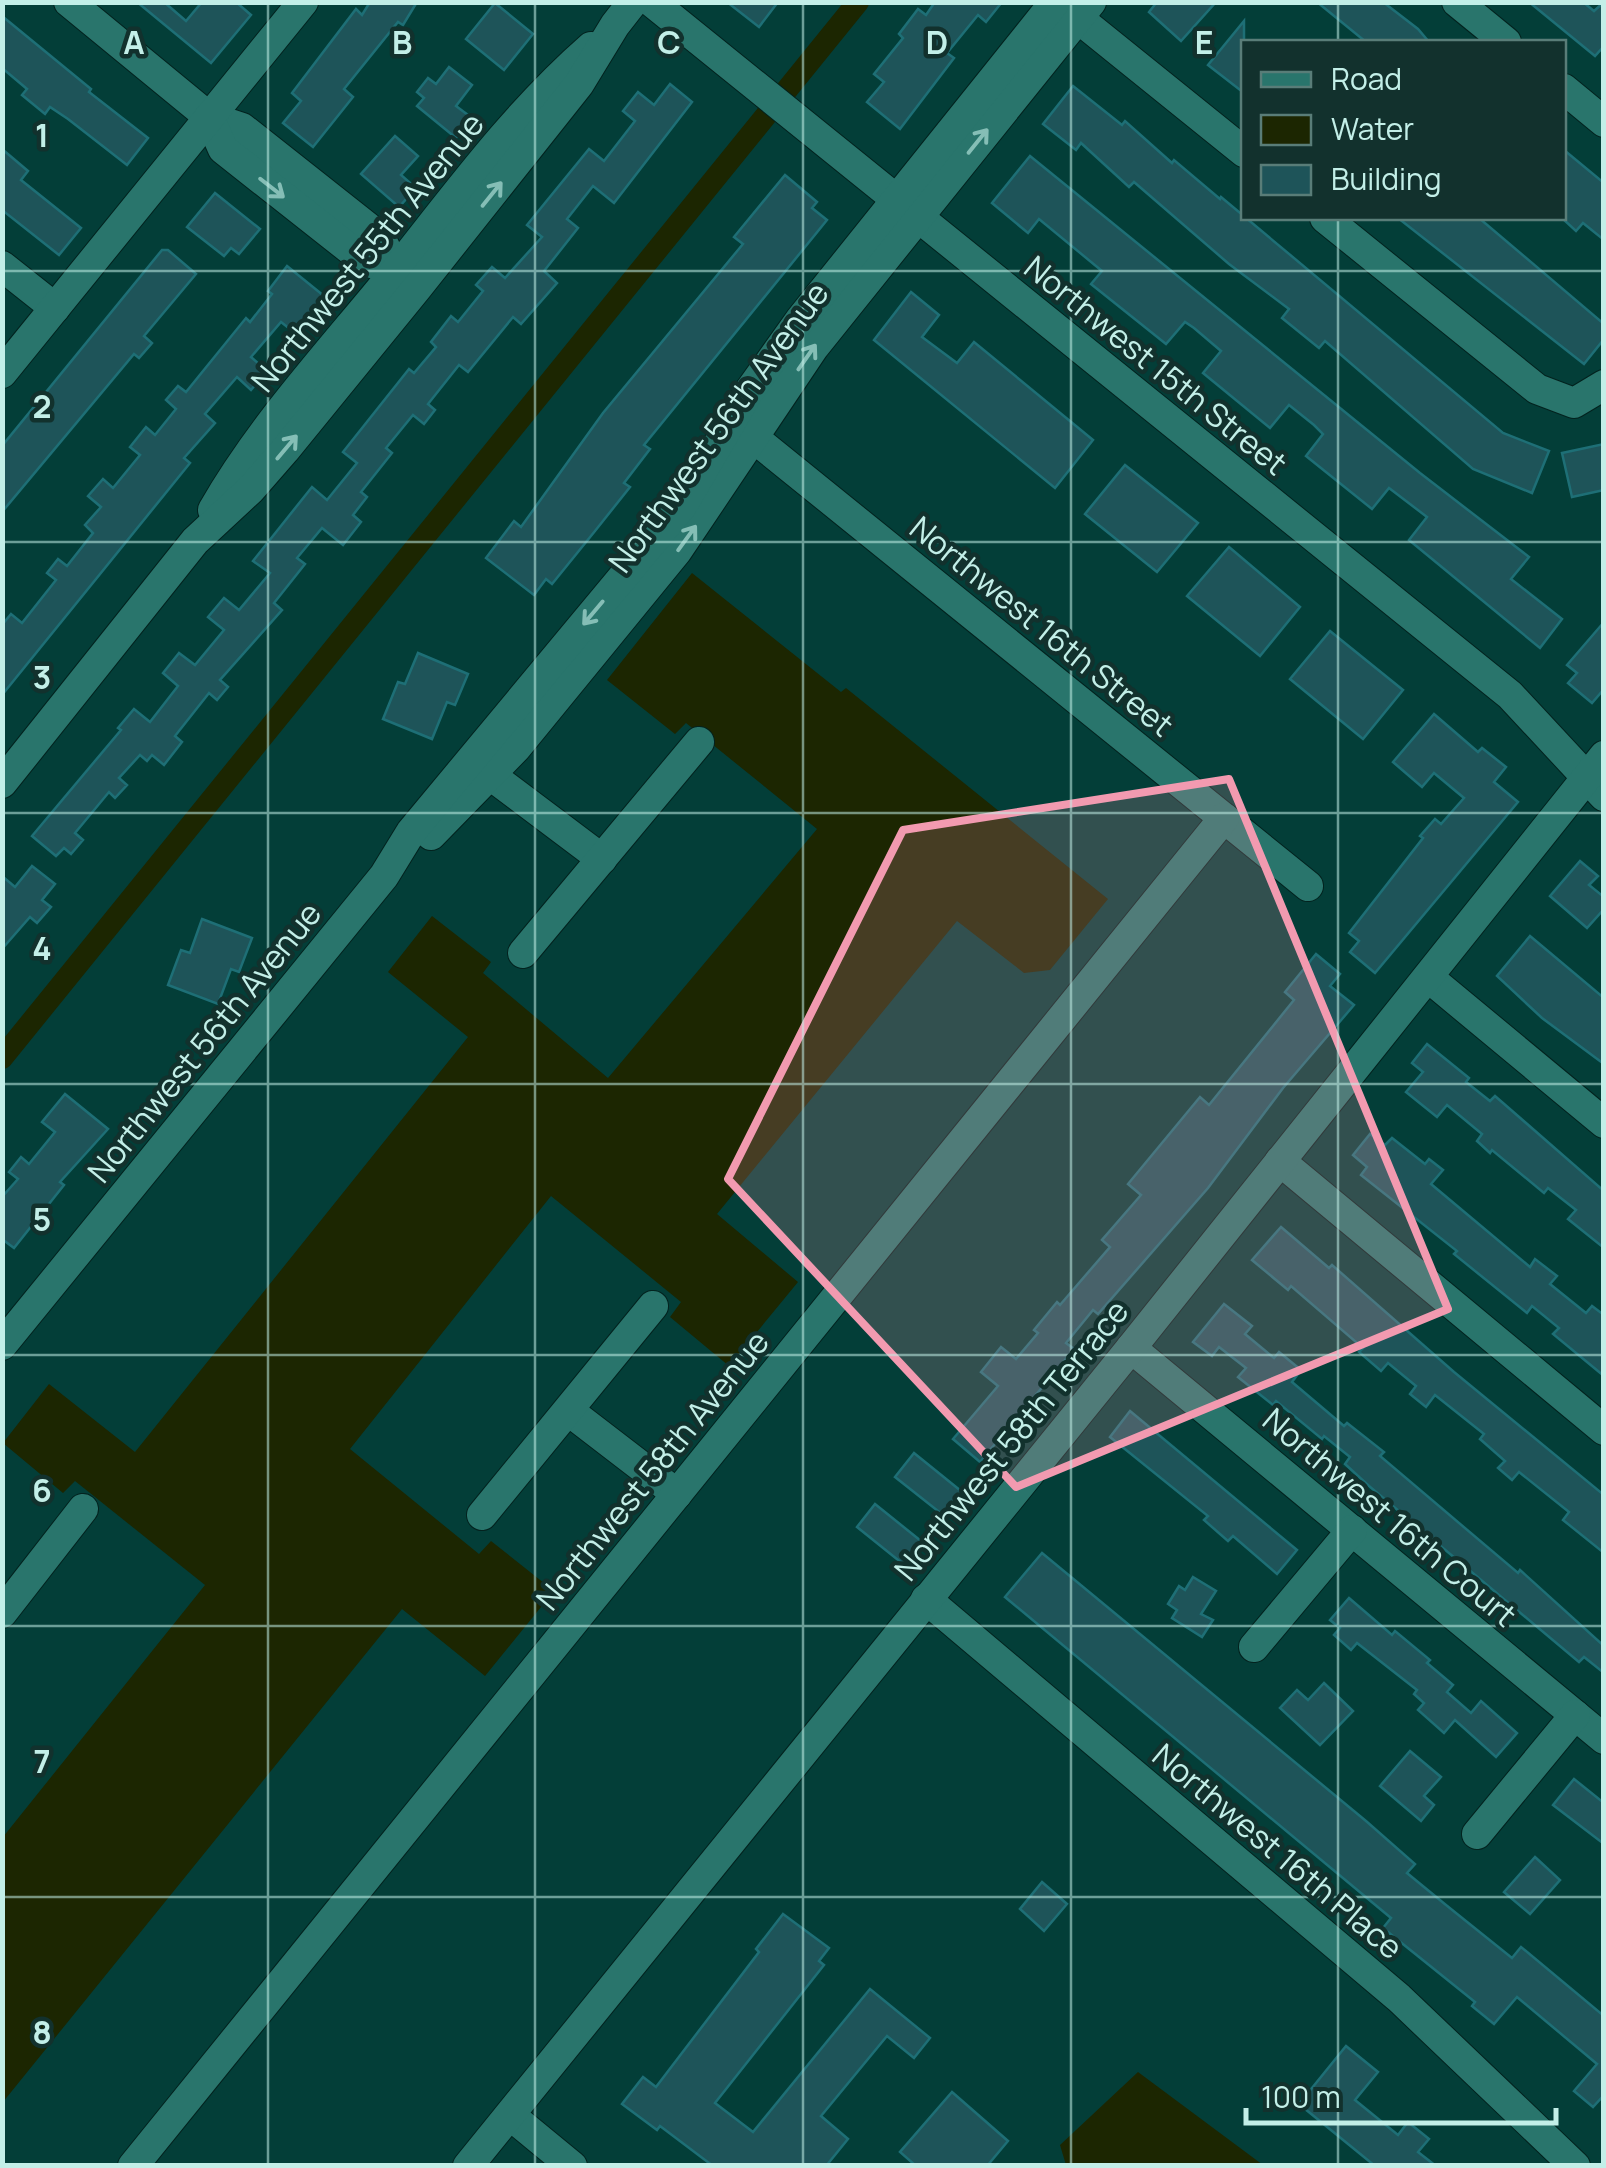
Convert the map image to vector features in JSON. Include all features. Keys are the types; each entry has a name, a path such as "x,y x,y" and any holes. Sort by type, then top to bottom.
{"street":[{"path":"69,2 210,116 242,128 380,238 406,279"},
{"path":"2,373 303,2"},
{"name":"Northwest 15th Street","path":"652,2 1510,695 1598,777"},
{"path":"1457,2 1504,40"},
{"path":"1071,6 1241,149"},
{"name":"Northwest 56th Avenue","path":"2,1345 384,876 411,832 481,768 742,430 814,347 906,208 1071,6"},
{"name":"Northwest 55th Avenue","path":"2,783 195,541 285,450 406,279 579,84 624,14"},
{"path":"1566,91 1604,122"},
{"path":"1327,220 1537,389 1574,402 1604,384"},
{"path":"2,266 55,308"},
{"name":"Northwest 16th Street","path":"742,430 1308,886"},
{"path":"524,953 699,742"},
{"path":"481,768 602,858"},
{"name":"Northwest 58th Terrace","path":"468,2166 1428,977 1598,777"},
{"name":"Northwest 58th Avenue","path":"133,2166 1224,818"},
{"path":"1428,977 1604,1123"},
{"path":"1280,1162 1604,1430"},
{"path":"482,1514 653,1306"},
{"name":"Northwest 16th Court","path":"1131,1348 1604,1740"},
{"path":"570,1410 677,1494"},
{"path":"2,1613 83,1510"},
{"path":"1254,1647 1352,1530"},
{"name":"Northwest 16th Place","path":"926,1599 1398,1998 1576,2166"},
{"path":"1477,1834 1574,1715"},
{"path":"510,2115 572,2166"}],"highlighted area":[{"path":"1229,779 1448,1309 1016,1487 728,1179 903,830"}],"water":[{"path":"692,573 841,692 846,688 1108,899 1050,970 1024,973 957,921 717,1214 798,1282 729,1366 670,1317 681,1302 551,1196 350,1449 479,1554 491,1541 554,1591 485,1676 402,1609 3,2102 3,1837 205,1585 75,1481 63,1493 3,1443 49,1384 135,1452 468,1037 388,972 432,916 491,962 483,973 608,1078 817,829 686,723 675,734 607,680"},
{"path":"1138,2072 1263,2165 1066,2165 1060,2145"}],"building":[{"path":"137,2 164,2 186,21 202,2 236,2 251,15 211,63"},
{"path":"370,2 417,2 403,25 398,22 344,89 353,97 313,147 283,123 301,101 292,93 356,9 362,15"},
{"path":"727,2 778,2 759,27"},
{"path":"935,2 1002,2 986,22 978,15 947,53 954,58 900,129 867,102 884,82 874,74 903,38 899,34 918,9 926,15"},
{"path":"1157,2 1216,2 1181,41 1149,12"},
{"path":"1317,2 1383,2 1427,40 1364,40"},
{"path":"1529,2 1583,2 1594,11 1604,2 1604,46 1595,56"},
{"path":"495,3 533,34 504,70 466,39"},
{"path":"2,16 148,138 127,165 50,107 45,114 22,95 27,89 2,68"},
{"path":"1244,21 1241,91 1208,65"},
{"path":"449,67 472,85 456,106 472,118 456,138 417,106 424,98 417,92 428,78 436,84"},
{"path":"670,84 692,102 614,203 593,186 567,219 578,228 544,271 557,283 521,324 513,317 468,372 459,365 428,404 435,410 424,424 413,415 386,448 392,453 361,492 367,497 353,515 361,522 343,545 322,528 297,558 305,564 274,603 282,610 220,680 228,687 217,700 209,693 175,736 182,742 164,765 152,755 147,761 140,755 119,778 127,785 115,798 109,792 75,833 83,840 71,854 64,848 56,856 32,836 121,730 118,728 134,709 150,722 178,686 163,673 179,653 195,665 224,630 208,617 224,598 239,610 270,573 253,561 312,487 327,500 357,463 343,452 409,369 414,373 436,347 431,342 451,316 458,322 483,291 476,285 492,267 505,278 542,237 527,225 589,149 604,161 635,121 623,111 638,92 654,105"},
{"path":"1073,86 1122,125 1125,121 1503,433 1549,451 1532,493 1473,469 1325,341 1319,348 1282,318 1289,309 1229,264 1134,182 1129,187 1081,143 1076,150 1043,124"},
{"path":"395,136 418,156 401,175 416,188 399,207 361,174"},
{"path":"2,149 28,171 21,180 81,228 59,255 2,210"},
{"path":"1566,152 1604,183 1604,240 1583,223 1576,231 1564,220"},
{"path":"1030,156 1529,557 1511,579 1562,619 1540,648 1409,540 1427,517 1389,488 1372,509 1306,456 1323,434 1314,425 1289,405 1270,428 1203,373 1221,351 1194,328 1185,322 1166,344 1091,284 1102,271 1039,219 1028,233 992,203"},
{"path":"785,175 817,202 812,208 827,220 644,445 650,449 624,483 630,487 552,584 546,579 534,595 486,558 514,521 521,527 603,413 743,244 734,237"},
{"path":"215,193 260,229 239,254 231,248 224,256 187,227"},
{"path":"1401,220 1481,220 1604,324 1604,339 1584,364"},
{"path":"162,250 168,250 196,274 144,336 152,343 139,358 134,354 2,512 2,446"},
{"path":"287,266 324,296 295,333 281,322 251,357 267,371 251,390 237,377 205,414 215,423 184,458 190,463 2,695 2,625 11,614 22,623 56,580 47,573 58,559 67,566 93,533 85,525 101,507 88,496 103,479 113,488 140,455 130,447 146,427 155,435 176,409 166,400 178,386 186,392 246,318 250,322"},
{"path":"911,292 939,315 922,337 957,363 974,342 1093,440 1055,488 874,340"},
{"path":"1604,444 1604,490 1572,497 1562,453"},
{"path":"1125,465 1198,523 1157,572 1085,514"},
{"path":"1229,547 1300,607 1260,656 1187,596"},
{"path":"1604,622 1604,689 1592,703 1568,683 1577,673 1567,665"},
{"path":"1330,631 1403,690 1363,739 1290,679"},
{"path":"418,653 468,674 455,705 447,702 432,739 383,719 398,682 405,684"},
{"path":"1434,714 1478,752 1482,748 1506,767 1494,782 1518,802 1375,973 1350,952 1359,941 1349,933 1423,838 1420,836 1435,819 1441,824 1464,798 1434,773 1422,787 1393,762"},
{"path":"1580,861 1598,876 1589,885 1604,897 1604,909 1587,928 1550,896"},
{"path":"32,866 55,884 42,900 51,907 37,923 30,917 2,949 2,876 15,887"},
{"path":"202,919 252,938 239,972 231,969 218,1004 168,985 181,950 190,953"},
{"path":"1530,936 1604,998 1604,1064 1542,1018 1497,976"},
{"path":"1316,954 1340,974 1330,986 1354,1005 1283,1088 1208,1188 1098,1314 1093,1310 1066,1343 1074,1349 980,1462 953,1439 998,1386 981,1372 1001,1347 1016,1359 1057,1302 1060,1305 1110,1247 1102,1240 1141,1195 1128,1184 1200,1097 1209,1105 1294,1000 1285,992"},
{"path":"1427,1044 1469,1078 1466,1082 1490,1101 1495,1096 1604,1191 1604,1248 1568,1219 1576,1210 1548,1188 1544,1193 1492,1150 1490,1153 1477,1141 1482,1134 1447,1105 1437,1117 1406,1092 1423,1072 1412,1063"},
{"path":"65,1094 108,1129 60,1182 64,1185 14,1248 2,1239 2,1197 18,1179 9,1172 21,1157 29,1164 55,1132 42,1122"},
{"path":"1370,1134 1385,1145 1392,1138 1425,1164 1429,1159 1443,1170 1431,1184 1530,1267 1535,1259 1557,1276 1550,1284 1586,1313 1592,1306 1604,1315 1604,1376 1553,1334 1559,1328 1532,1306 1527,1313 1361,1175 1367,1167 1353,1155"},
{"path":"1281,1227 1329,1268 1332,1265 1604,1495 1604,1553 1563,1520 1569,1512 1519,1472 1512,1480 1498,1468 1505,1461 1480,1439 1484,1434 1435,1395 1426,1407 1410,1394 1416,1386 1388,1363 1381,1371 1359,1352 1363,1348 1291,1286 1288,1290 1252,1260"},
{"path":"1224,1304 1252,1326 1245,1334 1274,1358 1279,1352 1301,1370 1292,1382 1344,1426 1347,1423 1384,1452 1380,1456 1518,1573 1520,1570 1604,1646 1604,1673 1584,1657 1579,1662 1369,1486 1345,1464 1350,1457 1238,1377 1246,1368 1219,1347 1212,1356 1193,1342"},
{"path":"1130,1411 1297,1550 1277,1574 1233,1536 1228,1541 1204,1520 1208,1516 1110,1437"},
{"path":"914,1453 961,1491 943,1515 895,1477"},
{"path":"875,1504 921,1541 903,1564 857,1527"},
{"path":"1042,1553 1366,1821 1415,1864 1407,1873 1512,1958 1521,1947 1604,2016 1604,2095 1593,2107 1574,2091 1597,2064 1517,1997 1494,2024 1472,2006 1475,2002 1383,1928 1391,1918 1005,1597"},
{"path":"1193,1577 1216,1591 1201,1614 1213,1620 1202,1637 1172,1618 1177,1610 1168,1604 1179,1586 1185,1590"},
{"path":"1349,1598 1392,1635 1395,1631 1430,1660 1427,1663 1453,1685 1447,1692 1471,1713 1481,1701 1517,1733 1496,1757 1455,1720 1444,1733 1418,1710 1424,1703 1414,1694 1417,1690 1357,1643 1351,1650 1334,1635 1340,1628 1330,1620"},
{"path":"1324,1683 1353,1711 1320,1745 1280,1708 1297,1690 1308,1700"},
{"path":"1410,1751 1441,1777 1424,1796 1434,1805 1421,1821 1380,1786"},
{"path":"1574,1779 1604,1803 1604,1844 1553,1805"},
{"path":"1535,1857 1560,1880 1530,1914 1504,1892"},
{"path":"1042,1882 1067,1904 1044,1931 1020,1909"},
{"path":"783,1914 829,1948 819,1961 824,1965 715,2103 753,2132 870,1989 930,2038 914,2058 887,2036 821,2116 848,2139 826,2166 713,2166 660,2126 657,2130 622,2104 643,2077 656,2087 759,1952 756,1949"},
{"path":"1346,2046 1378,2072 1355,2100 1398,2135 1408,2122 1429,2139 1418,2152 1436,2166 1375,2166 1299,2104"},
{"path":"952,2092 1008,2141 987,2166 916,2166 900,2152"}],"waterway":[{"path":"2,1058 858,2"}]}
